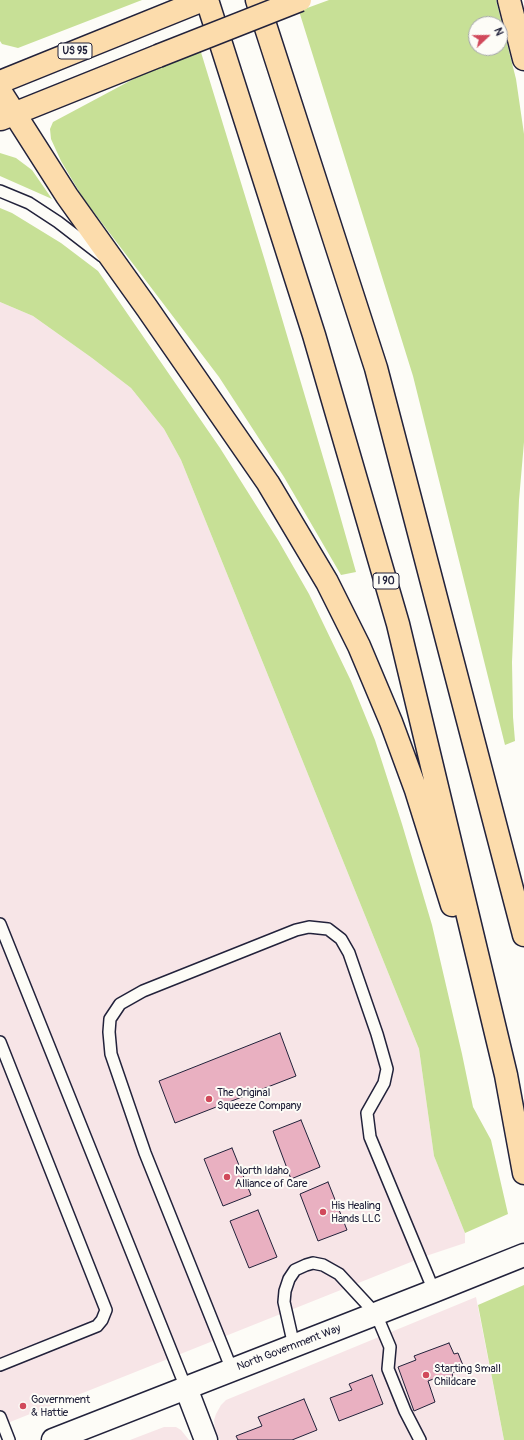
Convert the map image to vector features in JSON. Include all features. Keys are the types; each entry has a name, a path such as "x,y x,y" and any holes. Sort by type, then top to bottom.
{"highway":[{"name":"US 95","path":"0,82 203,0"},
{"name":"I 90","path":"207,0 314,335 398,624 506,1075 524,1173"},
{"path":"257,0 376,368 524,935"},
{"path":"0,91 7,116 300,0"},
{"path":"508,0 524,59"},
{"name":"I 90","path":"7,116 118,267 268,483 327,582 359,646 392,722 416,790 506,1075"}],"main road":[{"name":"North Government Way","path":"53,1440 524,1255"},
{"path":"186,1388 206,1440"}],"lane":[{"path":"0,191 29,204 58,222 118,267"},
{"path":"0,924 186,1388"},
{"path":"232,1370 145,1153 112,1054 109,1032 110,1019 120,1004 143,991 296,930 309,927 328,929 340,939 349,953 377,1034 387,1069 384,1083 367,1113 370,1137 434,1291"},
{"path":"0,1042 106,1310 102,1320 97,1326 0,1365"},
{"path":"294,1346 284,1302 285,1291 295,1270 313,1263 323,1264 339,1274 376,1314 390,1347 388,1369 405,1411 420,1440"},
{"path":"0,1417 9,1440"}],"shaded area":[{"path":"0,302 33,316 131,388 164,429 181,460 419,1049 434,1156 465,1233 465,1243 426,1256 0,1426"},
{"path":"476,1297 504,1440 220,1440 215,1429 214,1420 221,1405 226,1400"},
{"path":"164,1427 176,1427 181,1430 189,1440 130,1440"}],"green space":[{"path":"0,0 142,0 18,48 2,44 0,41"},
{"path":"329,0 496,0 500,16 468,16 468,56 508,56 508,47 516,79 524,134 524,442 519,500 512,662 515,741 505,745 413,376 299,11"},
{"path":"200,49 265,261 356,572 341,575 284,477 219,377 83,198 61,161 51,139 50,129 53,122 156,67"},
{"path":"0,153 16,158 32,170 52,199 0,176"},
{"path":"0,208 12,213 61,243 98,271 220,448 278,540 309,594 351,681 375,740 402,824 432,925 473,1107 491,1140 508,1214 465,1233 434,1156 419,1049 181,460 164,429 131,388 33,316 0,302"},
{"path":"524,1285 524,1440 504,1440 478,1305"}],"building":[{"path":"280,1033 296,1076 175,1123 159,1081"},
{"path":"301,1120 320,1167 291,1179 273,1131"},
{"name":"North Idaho Alliance of Care","path":"232,1148 251,1195 223,1206 204,1159"},
{"name":"His Healing Hands LLC","path":"328,1182 347,1230 318,1241 300,1194"},
{"path":"258,1210 277,1257 249,1268 230,1221"},
{"name":"Starting Small Childcare","path":"449,1343 454,1354 458,1353 464,1368 452,1373 453,1377 440,1382 439,1377 428,1381 435,1402 414,1411 398,1367 416,1360 414,1356"},
{"path":"372,1375 383,1404 339,1421 330,1398 352,1390 349,1384"},
{"path":"304,1399 317,1430 292,1440 238,1440 236,1436 262,1426 258,1417"}],"place":[{"name":"The Original Squeeze Company","path":"209,1099"},
{"name":"North Idaho Alliance of Care","path":"227,1177"},
{"name":"His Healing Hands LLC","path":"323,1212"},
{"name":"Starting Small Childcare","path":"426,1375"},
{"name":"Government & Hattie","path":"23,1406"}]}
